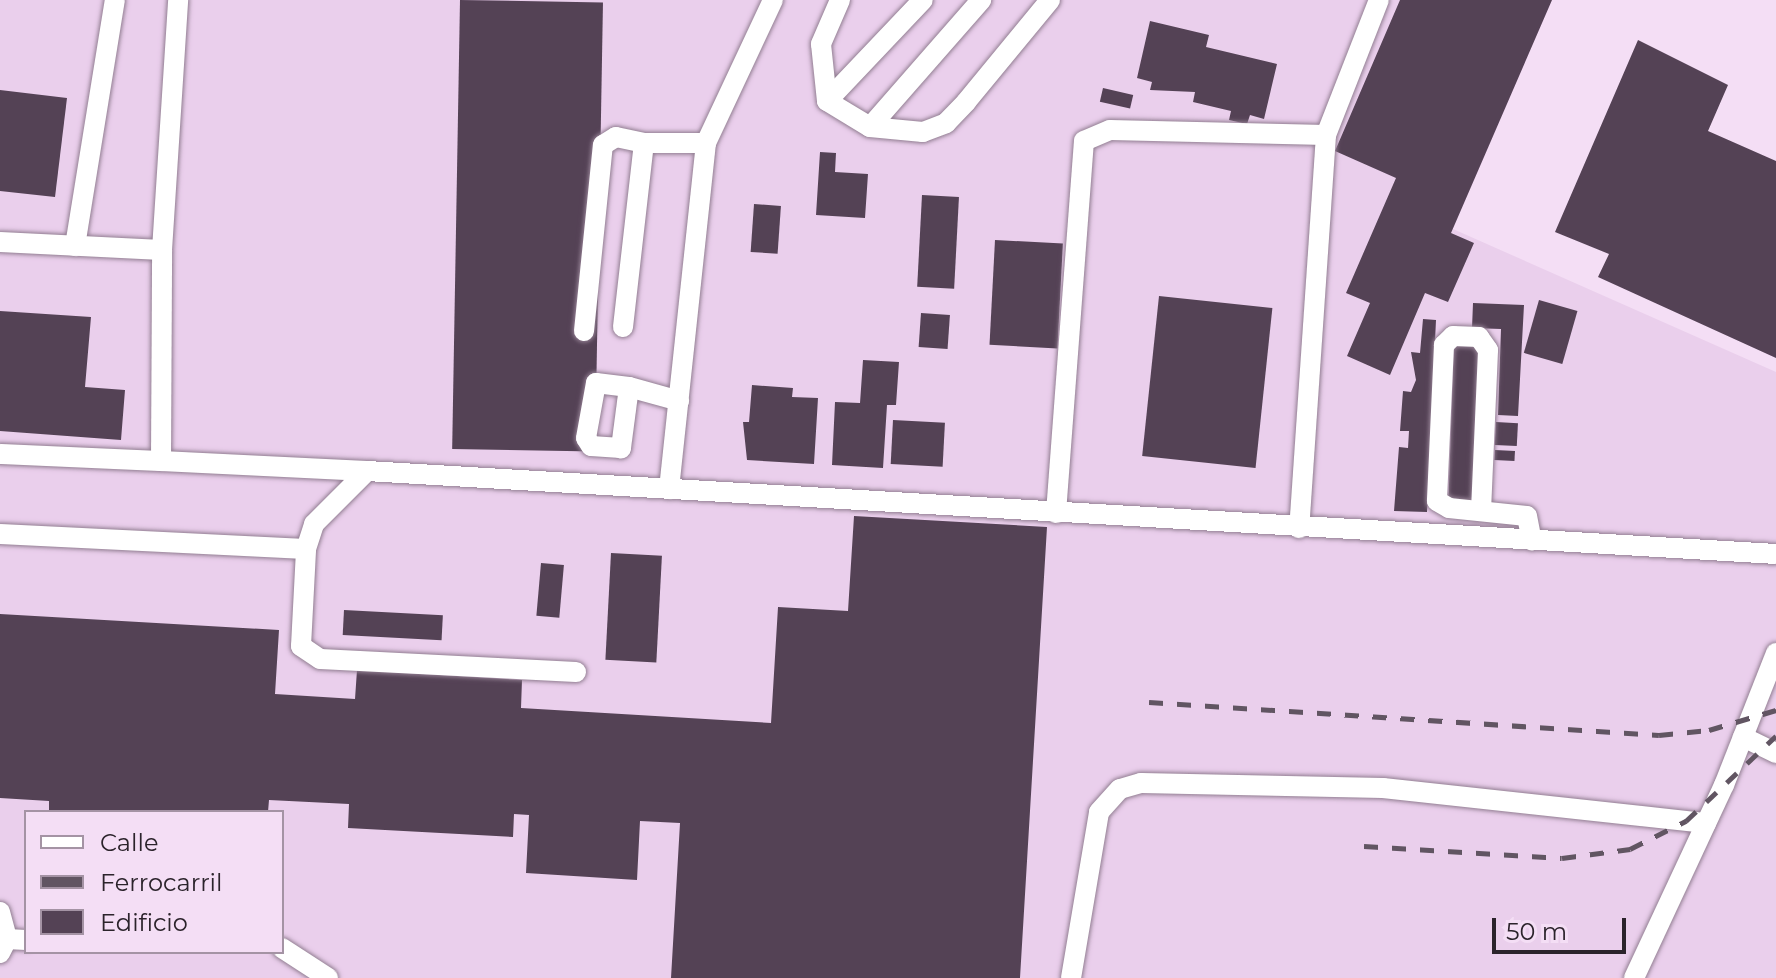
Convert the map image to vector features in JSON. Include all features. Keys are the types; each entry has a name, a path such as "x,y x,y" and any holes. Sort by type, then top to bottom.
{"lane":[{"path":"75,246 115,0"},
{"path":"161,461 162,250 178,0"},
{"path":"669,489 706,143 773,0"},
{"path":"827,101 821,44 840,0"},
{"path":"827,101 923,0"},
{"path":"870,127 981,0"},
{"path":"827,101 870,127 923,132 946,123 1050,0"},
{"path":"1299,528 1326,135 1375,2"},
{"path":"1056,513 1084,141 1110,130 1326,135"},
{"path":"584,331 603,145 616,137 644,143 706,143"},
{"path":"623,327 644,143"},
{"path":"0,242 162,250"},
{"path":"1481,511 1488,350 1479,337 1453,336 1444,345 1437,501 1481,511 1527,516 1532,541"},
{"path":"629,387 679,401"},
{"path":"0,454 367,471 1776,554"},
{"path":"367,471 314,524 306,549 301,646 320,659 576,672"},
{"path":"0,534 306,549"},
{"path":"1634,978 1706,823 1776,653"},
{"path":"1743,737 1776,753"},
{"path":"1071,978 1099,812 1120,789 1141,783 1383,788 1706,823"},
{"path":"0,912 11,944"},
{"path":"284,949 328,978"}],"shaded area":[{"path":"0,0 1552,0 1453,229 1776,372 1776,978 0,978"}],"building":[{"path":"460,0 603,2 595,451 452,449"},
{"path":"1400,0 1552,0 1451,233 1474,243 1448,302 1425,293 1390,375 1347,356 1370,303 1346,293 1396,178 1335,151"},
{"path":"1150,21 1209,35 1206,47 1277,64 1264,119 1250,115 1247,124 1229,120 1231,111 1193,102 1195,92 1150,90 1152,82 1137,78"},
{"path":"1638,40 1728,85 1708,131 1776,161 1776,358 1598,277 1609,254 1555,232"},
{"path":"1103,88 1133,95 1130,109 1100,102"},
{"path":"0,90 67,98 55,197 0,191"},
{"path":"820,152 836,153 835,172 868,174 865,218 816,215"},
{"path":"922,195 959,197 954,289 917,287"},
{"path":"754,204 781,206 778,254 751,252"},
{"path":"995,240 1063,244 1057,348 990,345"},
{"path":"1159,296 1272,308 1256,468 1142,456"},
{"path":"1539,300 1577,311 1562,364 1524,353"},
{"path":"1473,303 1524,305 1518,416 1498,415 1501,329 1472,328"},
{"path":"0,311 91,317 85,387 125,390 121,440 0,431"},
{"path":"921,313 950,315 948,349 919,347"},
{"path":"1423,319 1436,320 1427,512 1394,511 1399,447 1408,448 1409,431 1400,431 1403,391 1411,392 1416,380 1411,352 1420,353"},
{"path":"1454,341 1480,342 1474,501 1448,500"},
{"path":"863,360 899,362 896,405 887,405 883,468 832,465 835,402 860,403"},
{"path":"752,385 793,388 792,397 818,398 814,464 747,460 743,422 749,422"},
{"path":"893,420 945,423 943,467 891,464"},
{"path":"1496,422 1518,423 1517,446 1495,445"},
{"path":"1495,450 1515,451 1514,461 1494,460"},
{"path":"854,516 1047,527 1020,978 671,978 680,823 640,821 637,880 526,873 529,815 514,814 513,837 348,828 349,804 269,800 268,810 49,810 49,801 0,798 0,614 279,630 275,694 355,699 357,670 522,680 521,708 771,723 778,607 848,611"},
{"path":"611,553 662,556 656,663 605,660"},
{"path":"541,563 564,565 559,618 536,616"},
{"path":"344,610 443,615 442,640 343,635"}],"railway":[{"path":"1149,702 1659,735 1709,730 1776,710"},
{"path":"1364,846 1562,858 1630,849 1686,821 1776,736"}]}
